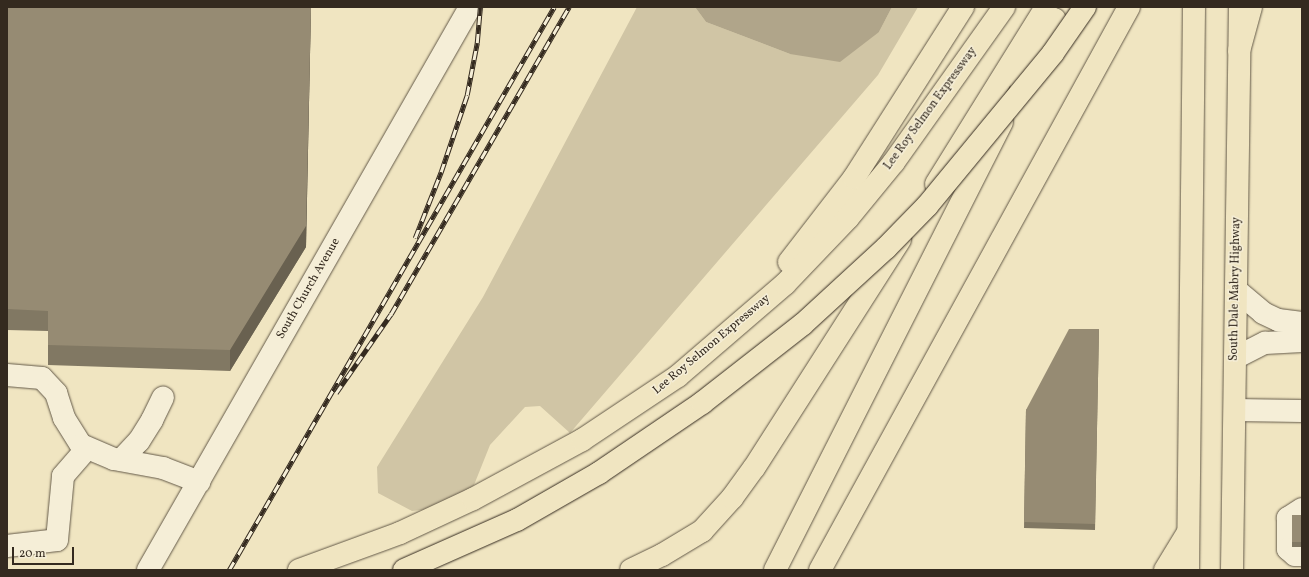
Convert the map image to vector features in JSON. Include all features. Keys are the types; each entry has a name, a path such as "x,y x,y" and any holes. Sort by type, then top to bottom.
{"main road":[{"path":"751,313 854,178 963,7"},
{"name":"Lee Roy Selmon Expressway","path":"300,570 363,548 431,520 582,440 678,376 785,284 848,218 894,162 1004,7"},
{"path":"631,570 680,545 702,531 732,498 784,422 1046,7"},
{"path":"775,570 1061,7"},
{"path":"404,570 517,520 599,473 702,403 802,325 886,248 927,206 1053,53 1085,7"},
{"path":"820,570 1105,48 1129,7"},
{"path":"1188,570 1194,7"},
{"name":"South Dale Mabry Highway","path":"1232,570 1240,7"},
{"path":"1239,51 1251,7"},
{"path":"1165,570 1189,531"}],"street":[{"name":"South Church Avenue","path":"148,570 470,7"},
{"path":"1236,290 1264,313 1278,320 1302,323"},
{"path":"1236,358 1265,343 1302,341"},
{"path":"7,375 42,378 56,393 64,418 81,445 121,460 164,468 199,482"},
{"path":"121,460 139,441 152,420 162,397"},
{"path":"1235,410 1302,411"},
{"path":"7,546 57,540 63,476 87,448"},
{"path":"1302,509 1288,518 1288,549 1296,555 1302,555"}],"shaded area":[{"path":"637,7 695,7 706,22 790,54 879,32 892,7 918,7 878,75 570,433 540,406 525,407 490,445 474,485 447,507 412,511 378,493 377,467 483,297"},
{"path":"695,7 892,7 879,32 840,62 790,54 706,22"}],"building":[{"path":"7,7 311,7 306,226 230,350 48,345 48,311 7,309"},
{"path":"1069,329 1099,329 1095,524 1024,522 1026,410"},
{"path":"1292,515 1302,515 1302,542 1292,542"}],"railway":[{"path":"415,238 441,172 467,95 477,43 480,7"},
{"path":"229,570 554,7"},
{"path":"336,393 391,314 569,7"}]}
